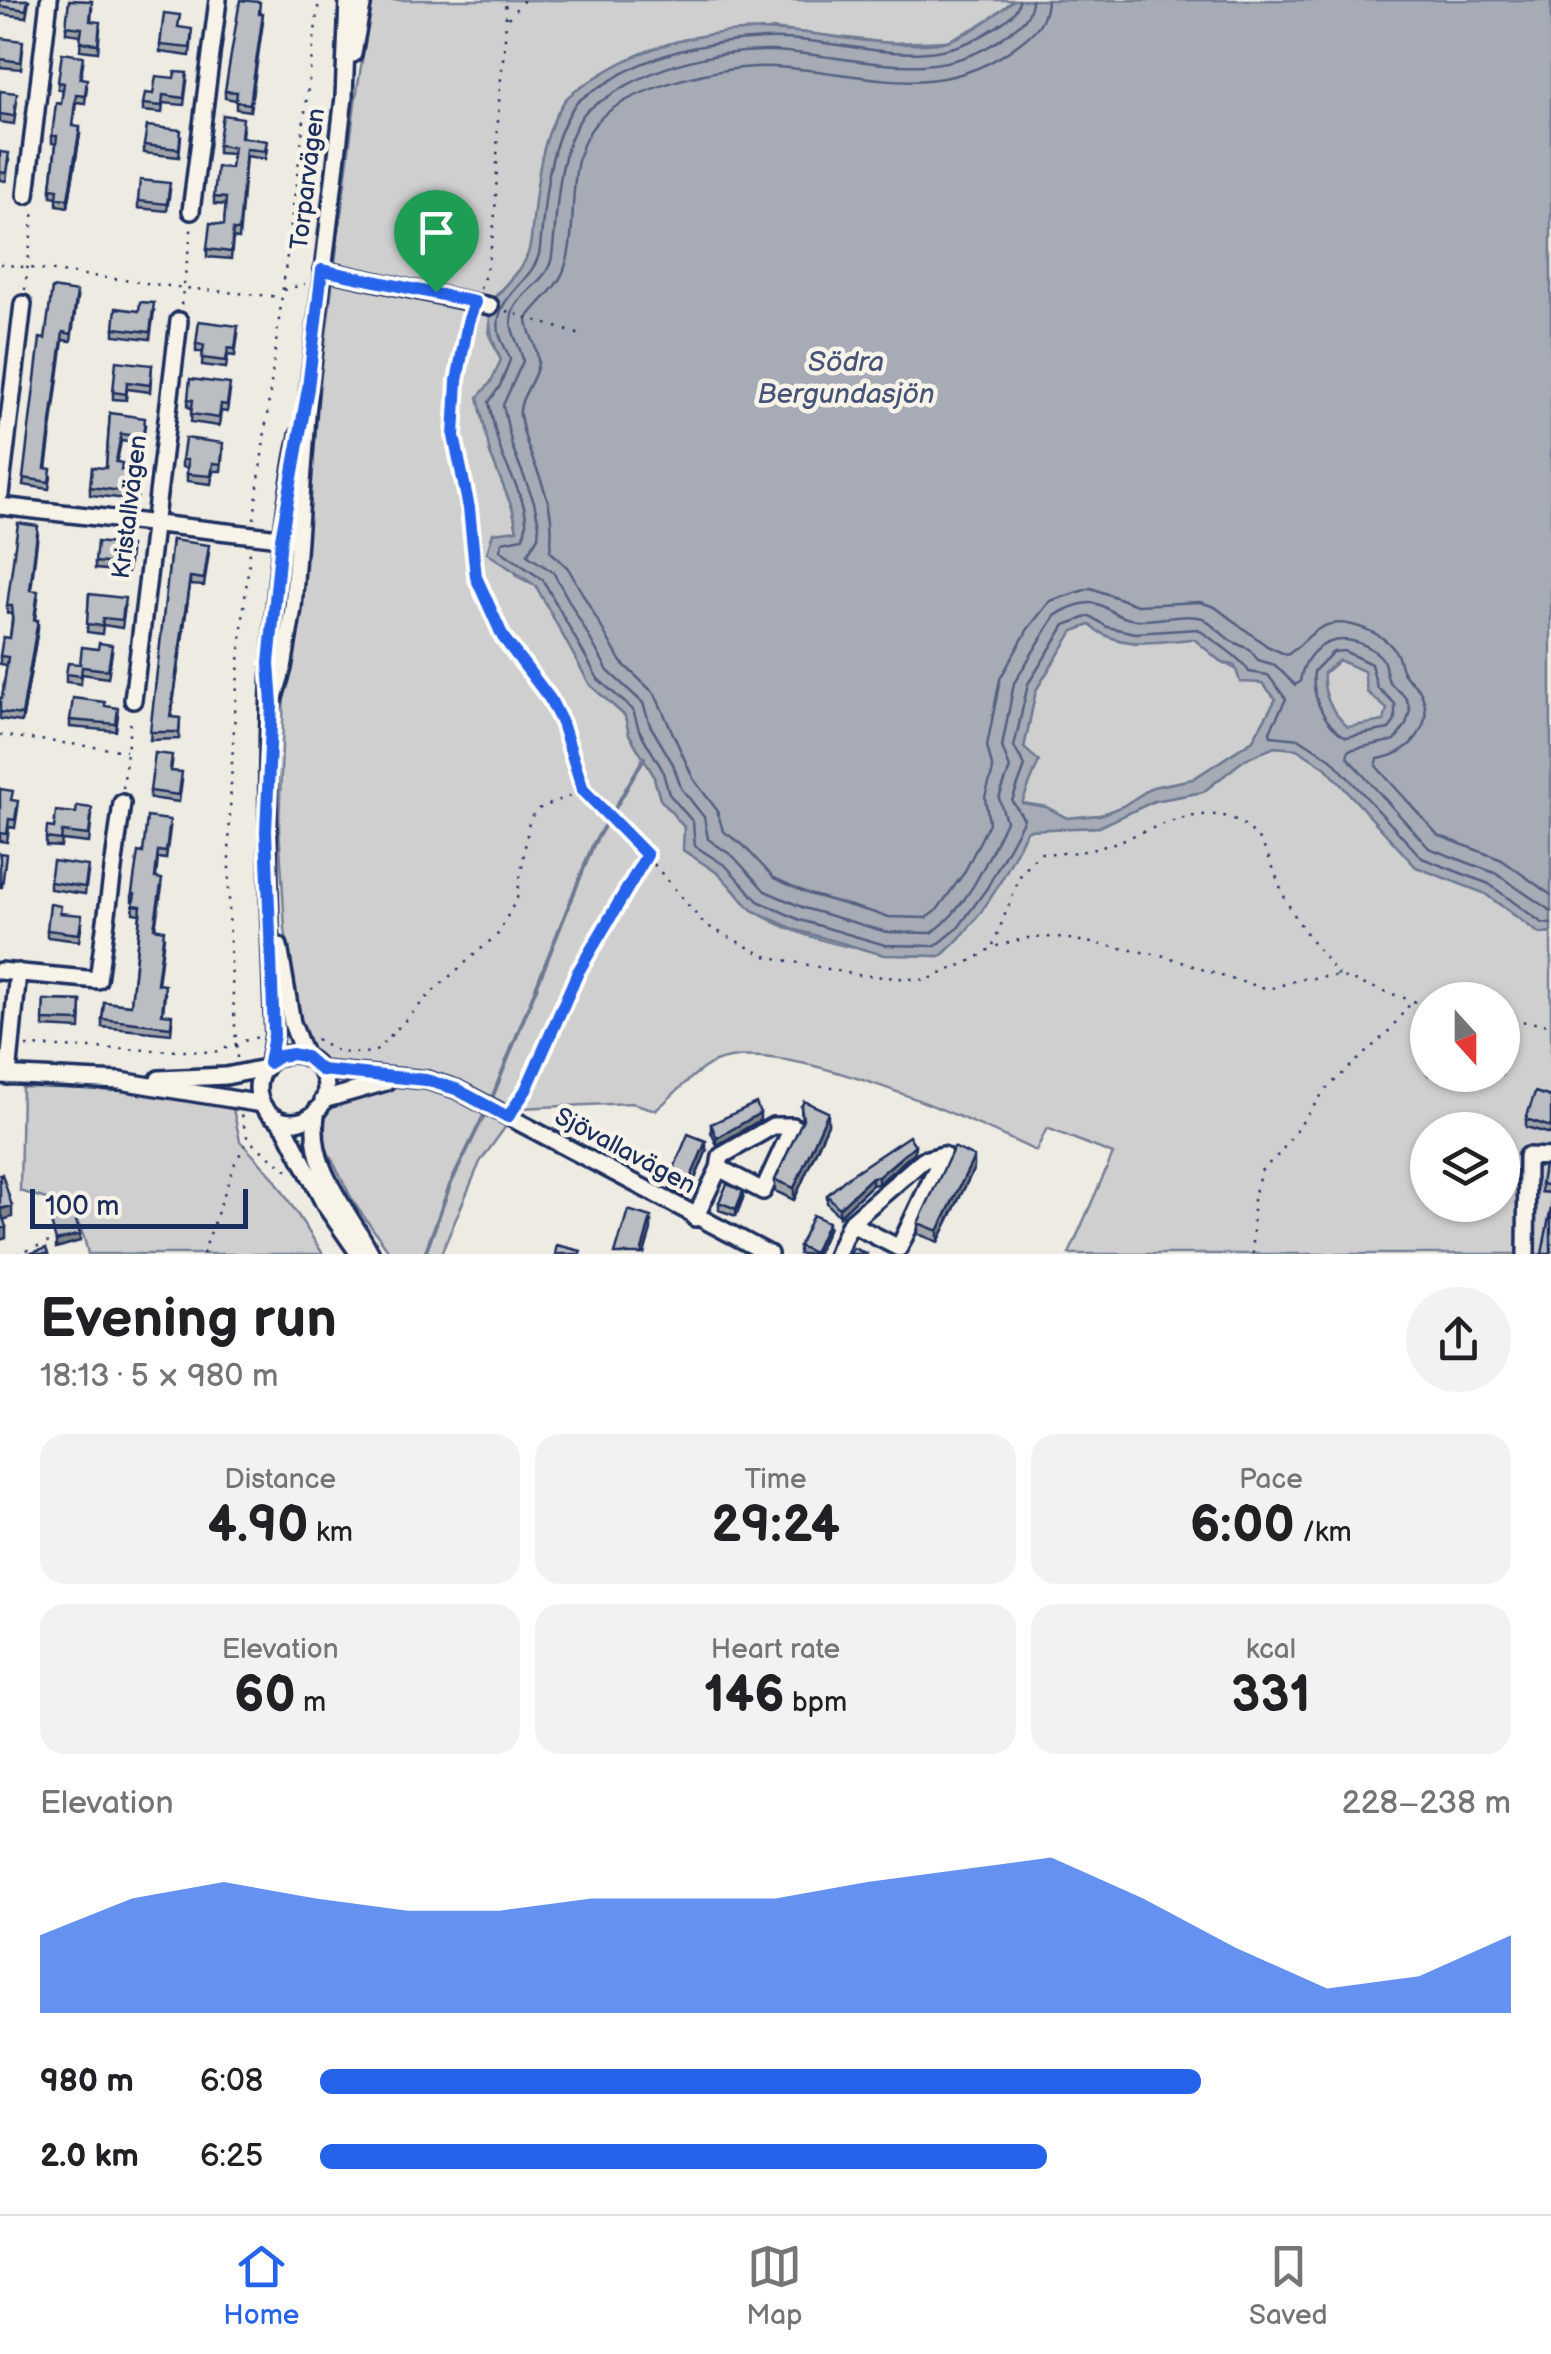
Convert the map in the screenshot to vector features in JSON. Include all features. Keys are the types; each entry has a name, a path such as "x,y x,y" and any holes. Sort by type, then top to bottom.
{"street":[{"path":"26,195 50,0"},
{"path":"192,210 218,0"},
{"name":"Torparvägen","path":"344,97 348,0"},
{"name":"Torparvägen","path":"267,1066 274,1035 268,873 272,704 269,663 281,539 308,388 344,97 363,0"},
{"path":"322,274 482,304"},
{"path":"0,494 23,304"},
{"name":"Kristallvägen","path":"134,700 179,321"},
{"name":"Torparvägen","path":"272,704 283,668 300,540 308,388"},
{"path":"0,506 300,540"},
{"path":"0,970 98,980 122,803"},
{"name":"Torparvägen","path":"268,873 290,1012 306,1057"},
{"path":"18,972 4,1076 120,1081 226,1076 267,1066 286,1054 306,1057 321,1070 325,1082 314,1128 326,1177 371,1254"},
{"path":"262,1104 258,1086 267,1066"},
{"name":"Sjövallavägen","path":"321,1070 426,1080 456,1089 770,1254"},
{"name":"Sjövallavägen","path":"320,1105 399,1078"},
{"path":"120,1081 262,1104 294,1144 325,1205 360,1254"},
{"path":"277,1118 298,1121 320,1105"},
{"path":"696,1218 721,1156 773,1126 792,1126 763,1191 719,1168"},
{"path":"838,1254 850,1223 923,1160 943,1155 899,1248 850,1223"},
{"path":"1526,1254 1527,1156 1551,1157"}],"path":[{"path":"505,0 496,194 487,271 482,304 468,322 457,381 454,436 469,508 476,577 503,637 550,699 562,723 583,790 647,855 704,924 765,956 856,976 927,980 993,947 1028,938 1058,936 1165,956 1269,988 1302,978 1338,976 1410,1001"},
{"path":"507,19 524,0"},
{"path":"23,304 34,210 26,195"},
{"path":"179,321 192,210"},
{"path":"0,264 282,297"},
{"path":"283,290 322,274"},
{"path":"482,304 584,336"},
{"path":"122,803 134,700"},
{"path":"0,736 126,751"},
{"path":"310,1036 329,1050 350,1054 376,1052 432,992 498,934 518,898 528,822 536,810 583,790"},
{"path":"993,947 1021,874 1040,853 1072,854 1187,818 1214,814 1252,832 1276,870 1285,898 1338,976"},
{"path":"496,1110 526,1090 578,972 647,855"},
{"path":"1253,1254 1252,1200 1261,1171 1280,1153 1326,1089 1388,1032 1410,1004"},
{"path":"1520,1020 1551,1024"},
{"path":"11,1046 214,1052 236,1046"},
{"path":"203,1254 235,1164 248,1140"},
{"path":"17,1254 49,1242"}],"shaded area":[{"path":"372,0 1014,0 988,21 947,41 889,43 772,29 567,98 547,139 529,257 493,299 489,335 501,360 491,382 490,453 513,510 517,531 516,576 536,586 590,685 625,716 629,734 653,774 660,799 684,827 684,851 718,873 754,911 797,932 844,946 941,956 980,913 1027,829 1099,827 1154,801 1203,792 1245,759 1274,747 1297,749 1325,767 1416,867 1484,893 1540,934 1551,933 1551,1254 1069,1254 1113,1154 1047,1128 1036,1151 876,1084 784,1060 745,1057 707,1066 656,1110 632,1103 519,1108 480,1162 441,1254 391,1254 354,1203 326,1148 322,1124 333,1083 326,1064 309,1049 298,1025 285,929 279,826 284,694 298,617 318,399 355,103"},
{"path":"1090,625 1134,643 1194,638 1220,661 1262,683 1276,699 1253,740 1193,779 1153,787 1100,815 1067,818 1046,807 1021,803 1027,786 1024,748 1036,690 1072,631"},
{"path":"1339,660 1364,671 1387,709 1385,721 1348,728 1337,716 1326,696 1324,673"},
{"path":"22,1087 127,1091 232,1104 240,1141 274,1178 323,1254 88,1254 79,1226 67,1209 20,1191"}],"water":[{"name":"Södra Bergundasjön","path":"1014,0 1551,0 1551,933 1540,934 1484,893 1416,867 1325,767 1297,749 1275,747 1245,759 1203,792 1154,801 1099,827 1027,830 980,913 941,956 884,955 796,930 752,910 719,874 683,850 684,827 660,799 653,774 629,734 625,716 590,685 536,586 487,553 493,533 517,530 490,453 478,397 491,382 501,360 490,317 493,303 527,257 544,149 568,97 644,52 697,37 751,30 937,43 984,23","holes":["1090,625 1126,641 1194,639 1220,661 1235,666 1240,682 1262,683 1276,699 1253,740 1193,779 1153,787 1100,815 1067,818 1046,807 1022,803 1039,761 1024,748 1036,690 1073,631","1339,660 1364,671 1367,692 1387,709 1384,721 1348,727 1337,715 1326,696 1324,673"]}],"building":[{"path":"0,0 28,0 26,10 0,6"},
{"path":"69,0 92,1 90,21 100,22 98,44 80,42 82,28 66,26"},
{"path":"240,0 260,2 259,14 263,14 250,104 236,102 237,92 225,91"},
{"path":"164,13 180,15 178,27 192,29 190,48 160,45"},
{"path":"0,38 23,41 21,62 0,59"},
{"path":"62,53 83,56 80,78 87,79 85,96 76,95 72,126 80,127 68,199 57,198 58,189 51,188 56,103 61,104 64,83 58,82"},
{"path":"175,72 187,73 184,98 163,95 162,106 143,104 145,93 153,94 156,76 174,78"},
{"path":"0,91 17,93 14,116 0,114"},
{"path":"223,115 243,118 241,137 267,141 265,151 246,149 239,231 233,230 231,252 207,249 210,223 224,225 226,198 214,197 217,167 231,168 234,147 218,145"},
{"path":"147,126 181,130 179,149 144,145"},
{"path":"0,152 9,153 6,173 0,172"},
{"path":"140,180 170,183 167,204 138,201"},
{"path":"52,288 77,292 71,334 63,332 45,468 51,469 49,482 23,478 40,338 45,339"},
{"path":"140,302 154,303 150,332 114,328 116,308 139,311"},
{"path":"199,321 238,326 235,349 228,348 226,361 202,358 204,345 196,344"},
{"path":"116,361 152,365 150,385 127,382 126,394 113,392"},
{"path":"190,379 230,384 227,405 221,404 219,418 191,414"},
{"path":"110,413 145,418 143,437 121,434 116,462 122,463 121,470 139,472 137,493 90,487 92,467 106,468"},
{"path":"185,438 223,443 221,464 213,463 211,476 187,474 188,460 182,460"},
{"path":"18,523 38,526 30,590 38,591 34,620 38,620 22,715 0,712 8,657 0,656 3,637 10,638 13,616 12,606 7,606"},
{"path":"172,540 209,545 204,579 190,577 170,717 180,718 179,732 150,732"},
{"path":"97,542 130,546 128,565 95,562"},
{"path":"89,594 125,598 122,620 103,618 102,626 87,624"},
{"path":"99,643 112,645 108,670 82,667 81,676 66,674 68,663 80,664 82,647 98,649"},
{"path":"73,698 105,702 105,706 118,708 116,724 70,720"},
{"path":"155,753 172,755 170,771 182,772 179,795 150,791"},
{"path":"0,789 13,791 11,800 18,801 15,820 9,819 7,834 0,833"},
{"path":"77,806 92,808 89,835 62,832 61,840 46,838 47,827 54,828 56,811 76,813"},
{"path":"147,817 170,820 166,852 158,851 155,878 162,879 154,928 164,930 157,984 165,985 162,1014 172,1015 171,1027 102,1019 104,1002 131,1005 141,906 133,905 132,893 138,852 143,853"},
{"path":"0,853 6,854 2,887 0,887"},
{"path":"53,861 88,866 85,887 50,882"},
{"path":"50,904 61,906 60,913 82,915 79,934 47,930"},
{"path":"44,1000 81,1001 80,1021 43,1020"},
{"path":"1535,1092 1551,1097 1551,1127 1526,1119"},
{"path":"804,1101 828,1112 794,1188 775,1180 803,1119"},
{"path":"756,1103 760,1113 717,1138 711,1124"},
{"path":"688,1134 706,1141 687,1187 670,1178"},
{"path":"909,1136 915,1145 839,1208 827,1195 849,1176"},
{"path":"954,1147 974,1157 938,1231 918,1223"},
{"path":"1551,1162 1551,1186 1541,1184 1544,1165 1550,1167"},
{"path":"2,1174 12,1206 0,1209 0,1175"},
{"path":"727,1184 743,1191 736,1209 719,1202"},
{"path":"1551,1207 1551,1254 1542,1254"},
{"path":"628,1210 651,1217 641,1254 615,1254"},
{"path":"74,1214 80,1234 56,1241 51,1222"},
{"path":"813,1215 828,1222 814,1253 799,1246"},
{"path":"557,1245 581,1251 555,1254"}],"waterway":[{"path":"614,810 644,758"},
{"path":"490,1103 593,845 607,821"},
{"path":"425,1254 450,1185 486,1111"}],"route":[{"path":"322,270 436,292 475,302 457,381 454,436 469,508 476,577 503,637 550,699 562,723 583,790 647,855 578,972 554,1018 526,1090 508,1117 456,1089 426,1080 321,1070 306,1057 293,1054 269,1063 274,1035 266,831 272,704 269,663 281,539 308,388 322,270"}]}
